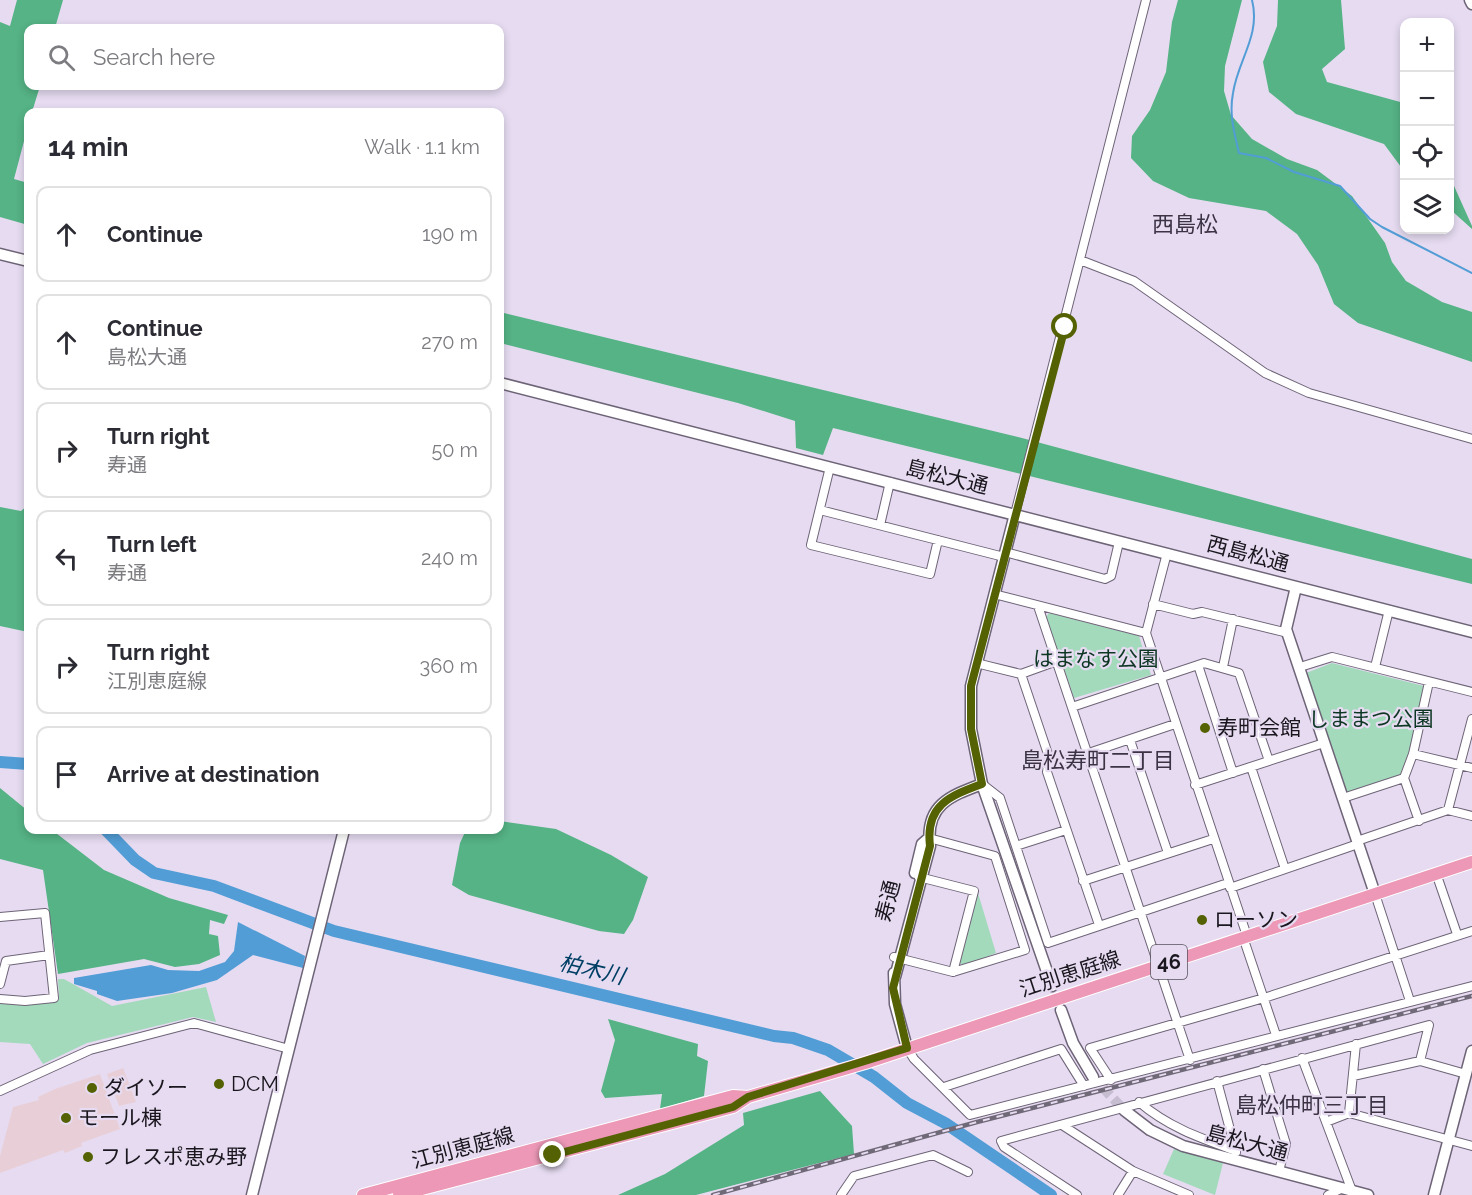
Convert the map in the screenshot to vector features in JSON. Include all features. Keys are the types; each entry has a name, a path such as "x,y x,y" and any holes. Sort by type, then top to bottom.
{"main road":[{"name":"江別恵庭線","path":"399,1195 733,1107 748,1097 866,1063 1472,862"},
{"name":"江別恵庭線","path":"363,1195 733,1096 748,1097"}],"street":[{"path":"1052,986 982,784 971,729 970,699 976,663 1146,0"},
{"path":"0,254 24,260"},
{"path":"1080,260 1134,281 1265,373 1309,393 1472,439"},
{"name":"島松大通","path":"504,384 1015,514"},
{"path":"830,467 811,545 930,574 938,540"},
{"path":"880,525 890,482"},
{"path":"820,510 1105,579 1112,576 1119,542"},
{"name":"西島松通","path":"1015,514 1472,632"},
{"path":"1167,553 1146,633 1276,1035"},
{"path":"1296,587 1286,629 1410,1001"},
{"path":"994,594 1146,633"},
{"path":"1153,604 1193,614 1202,612 1288,633"},
{"path":"1038,606 1190,1060"},
{"path":"1375,667 1389,610"},
{"path":"1223,667 1233,619"},
{"path":"1300,667 1332,657 1472,692"},
{"path":"976,663 1021,674 1057,662"},
{"path":"1072,707 1204,663 1223,667 1239,673 1269,761"},
{"path":"1198,665 1233,773"},
{"path":"1021,674 1048,758 1047,767 1066,830 1099,925"},
{"path":"1419,821 1404,778 1413,754 1430,682"},
{"path":"1448,810 1472,719"},
{"path":"1047,767 1175,724"},
{"path":"1130,740 1168,853"},
{"path":"1195,785 1324,743"},
{"path":"1413,754 1472,768"},
{"path":"1251,767 1284,869"},
{"path":"1343,798 1404,778"},
{"path":"982,784 1000,798 1048,943 1140,911 1284,869 1448,810 1472,816"},
{"name":"寿通","path":"907,1048 895,1004 895,977 918,877 922,844 929,837 940,804 958,793 982,784"},
{"path":"1016,846 1066,830"},
{"path":"252,1195 343,834"},
{"path":"898,958 953,972 1025,950 995,856 929,837"},
{"path":"1083,881 1213,839"},
{"path":"1436,873 1457,934"},
{"path":"918,877 974,891 953,972"},
{"path":"0,917 45,913 54,998 25,1001 0,999"},
{"path":"1111,1080 1090,1048 1264,998 1472,931"},
{"path":"0,984 6,961 49,955"},
{"path":"907,1048 914,1059 970,1115 1472,986"},
{"path":"1061,1010 1073,1043 1093,1077"},
{"path":"0,1091 90,1050 195,1023 289,1049"},
{"path":"1077,1195 1004,1147 1001,1141 1429,1025 1420,1061"},
{"path":"1349,1113 1356,1044"},
{"path":"944,1087 1061,1049 1084,1086"},
{"path":"1434,1195 1472,1052"},
{"path":"1302,1058 1348,1190 1328,1195"},
{"path":"1353,1076 1420,1061 1468,1072"},
{"path":"1263,1069 1286,1144 1279,1172"},
{"path":"1217,1081 1237,1156"},
{"path":"1139,1102 1159,1119 1237,1156"},
{"name":"島松大通","path":"1124,1110 1163,1138 1237,1156 1279,1172 1368,1195"},
{"path":"1326,1122 1349,1113 1472,1146"},
{"path":"1062,1125 1133,1171 1189,1195"},
{"path":"841,1195 854,1176 933,1155 968,1172"},
{"path":"1118,1195 1133,1171"}],"shaded area":[{"path":"123,1068 136,1102 119,1106 107,1074"},
{"name":"モール棟","path":"100,1074 120,1129 81,1143 82,1146 65,1153 63,1150 0,1173 0,1156 13,1107 39,1100 38,1097 55,1089"}],"green space":[{"path":"17,0 63,0 56,24 24,24 24,90 39,90 33,108 24,108 24,141 14,179 24,182 24,224 0,217 0,22 10,26"},
{"path":"1178,0 1242,0 1225,66 1224,91 1231,115 1252,139 1287,159 1317,170 1352,196 1385,243 1392,262 1406,281 1442,302 1472,312 1472,362 1358,323 1334,304 1318,265 1297,234 1266,211 1189,198 1153,181 1131,158 1132,136 1150,110 1166,72 1172,22"},
{"path":"1278,0 1341,0 1345,49 1322,69 1327,82 1400,102 1400,166 1384,144 1296,114 1269,92 1263,62 1277,26"},
{"path":"1454,186 1472,226 1472,229 1454,213"},
{"path":"504,313 1022,438 1472,559 1472,584 833,428 823,455 796,448 795,421 738,403 504,344"},
{"path":"0,507 21,511 24,508 24,631 0,626"},
{"name":"はまなす公園","path":"1049,613 1139,636 1151,675 1074,698 1046,617"},
{"name":"しままつ公園","path":"1332,663 1424,686 1425,689 1404,771 1400,775 1349,793 1346,792 1306,673"},
{"path":"0,788 24,808 24,834 57,834 104,870 169,898 228,915 224,924 210,920 209,934 218,936 220,955 199,964 175,967 144,959 58,974 43,870 0,859"},
{"path":"504,822 556,829 611,855 648,877 633,920 624,934 599,931 469,895 452,885 460,843 464,834 504,834"},
{"path":"978,893 996,953 963,966 959,962"},
{"path":"58,979 64,979 112,1006 206,987 216,1022 193,1017 87,1043 43,1064 30,1044 0,1042 0,1004 59,1000"},
{"path":"608,1019 698,1044 697,1056 708,1061 704,1096 660,1109 662,1094 605,1098 601,1091 615,1040"},
{"path":"820,1091 852,1126 854,1154 696,1195 618,1195 665,1174 744,1125 743,1113"},
{"path":"1174,1149 1223,1163 1215,1195 1163,1174"}],"water":[{"path":"238,922 305,956 303,968 253,955 217,980 172,993 117,1001 97,994 97,991 74,984 74,978 151,965 168,970 199,971 225,962 234,951"}],"waterway":[{"path":"1252,0 1254,25 1232,101 1233,123 1239,153 1266,158 1294,172 1340,186 1370,219 1382,227 1472,273"},
{"name":"柏木川","path":"0,762 24,764"},
{"name":"柏木川","path":"110,834 135,860 154,873 214,886 334,931 774,1036 793,1038 828,1050 874,1077 907,1103 945,1123 1051,1195"}],"tunnel":[{"path":"1093,1077 1124,1110"}],"railway":[{"path":"713,1195 977,1122 1472,996"}],"place":[{"name":"寿町会館","path":"1205,728"},
{"name":"ローソン","path":"1202,920"},
{"name":"DCM","path":"219,1084"},
{"name":"ダイソー","path":"92,1088"},
{"name":"モール棟","path":"66,1118"},
{"name":"フレスポ恵み野","path":"88,1157"}],"district":[{"name":"西島松","path":"1185,224"},
{"name":"島松寿町二丁目","path":"1098,760"},
{"name":"島松仲町三丁目","path":"1312,1105"}],"route":[{"path":"553,1155 733,1107 748,1097 866,1063 907,1048 895,1004 893,988 895,977 930,846 929,837 936,810 945,800 982,784 971,729 971,686 1065,327"}]}
